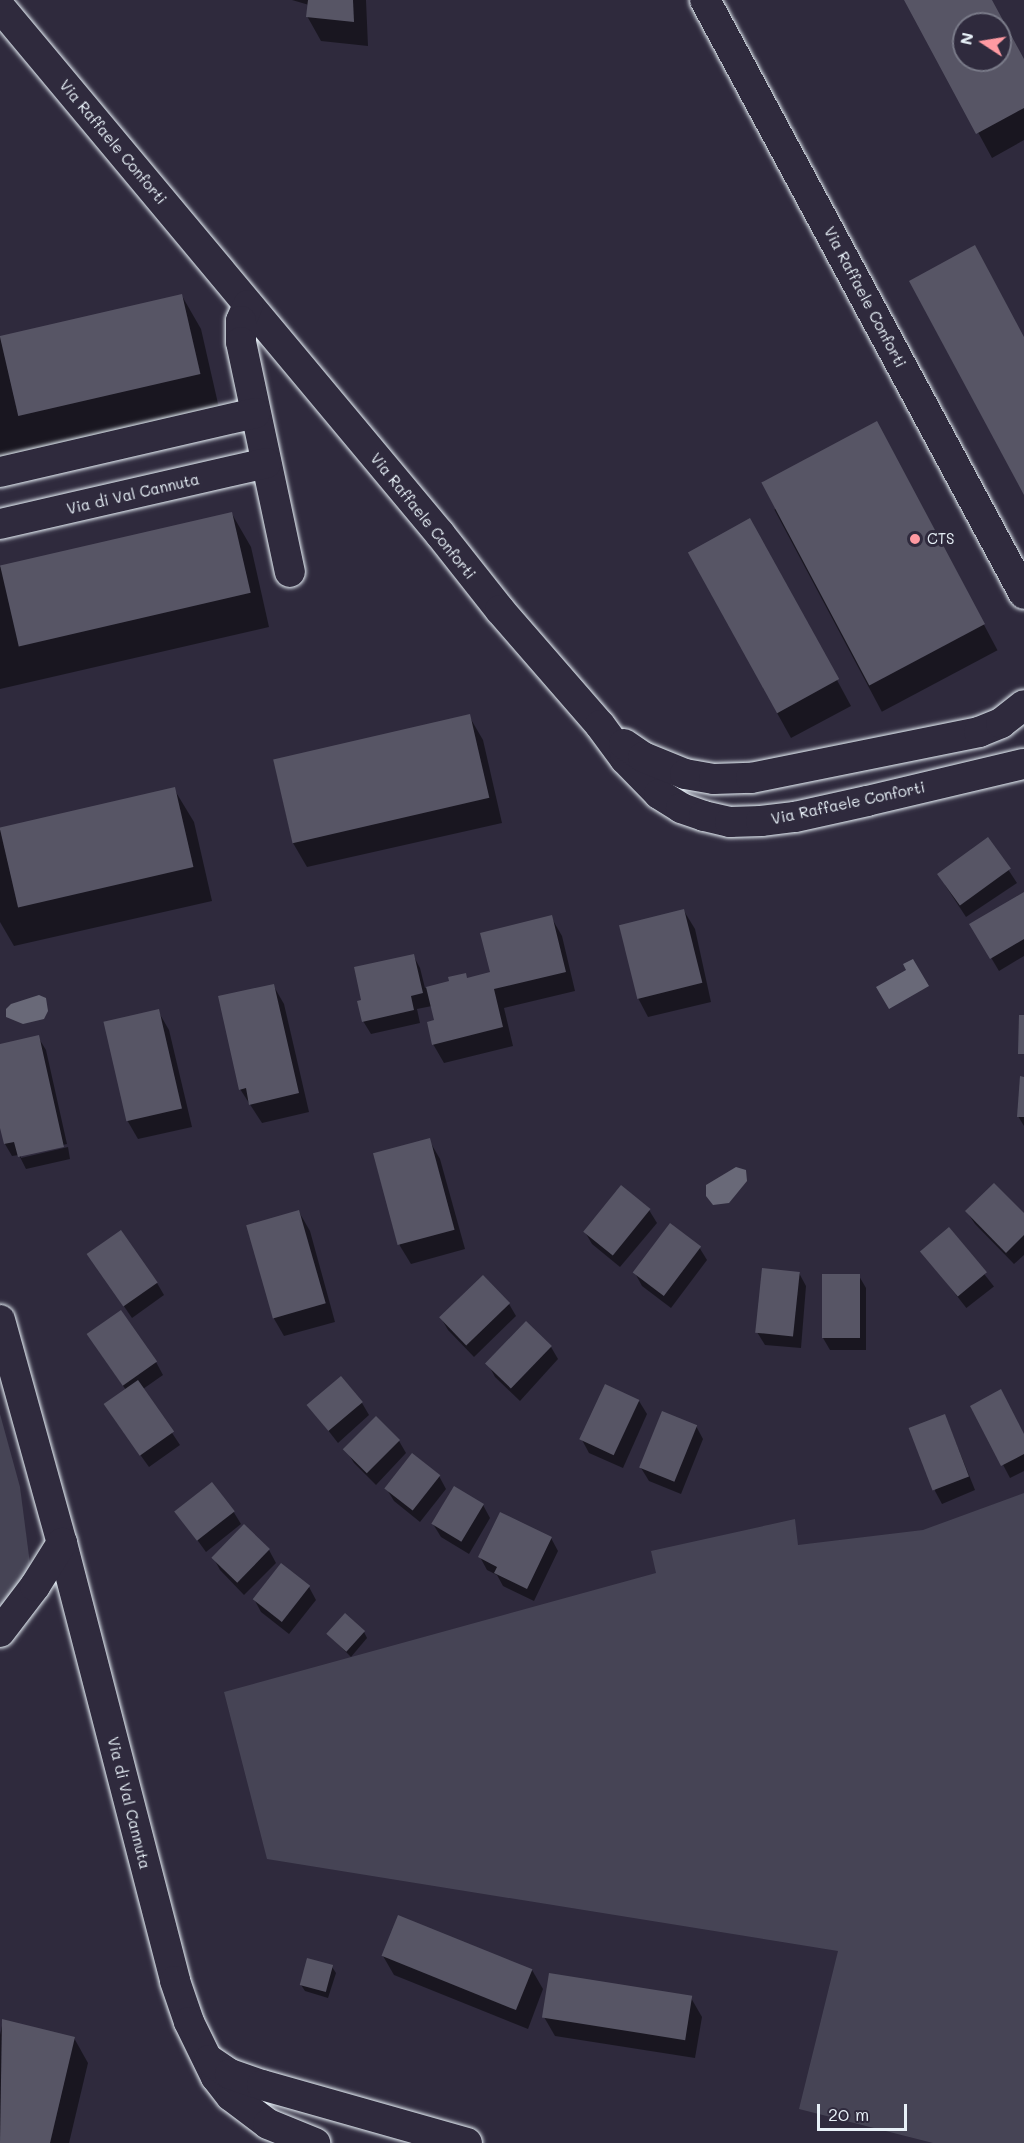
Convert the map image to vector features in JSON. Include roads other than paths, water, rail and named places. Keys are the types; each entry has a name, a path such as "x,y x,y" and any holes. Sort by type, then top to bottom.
{"street":[{"name":"Via Raffaele Conforti","path":"705,0 1024,594"},
{"name":"Via Raffaele Conforti","path":"0,7 440,534 500,610 600,725 636,773 664,798 692,812 730,822 795,817 1024,764"},
{"path":"248,305 240,332 290,572"},
{"path":"0,471 255,412"},
{"name":"Via di Val Cannuta","path":"0,524 266,463"},
{"name":"Via Raffaele Conforti","path":"600,725 643,758 671,770 701,777 738,779 782,773 979,732 1001,723 1024,705"},
{"name":"Via di Val Cannuta","path":"0,1320 62,1543 175,1981 189,2022 216,2077 241,2105 268,2124 314,2143"},
{"path":"0,1632 35,1586 62,1543"},
{"path":"207,2059 230,2074 323,2103 467,2143"},
{"path":"314,2143 323,2103"}],"water":[{"path":"913,959 929,986 889,1009 876,987 906,970 903,964"},
{"path":"39,995 46,998 48,1011 44,1019 23,1024 6,1017 6,1009 11,1004"},
{"path":"736,1167 746,1170 747,1181 729,1203 713,1205 706,1196 706,1185"}],"place":[{"name":"CTS","path":"915,539"}]}
